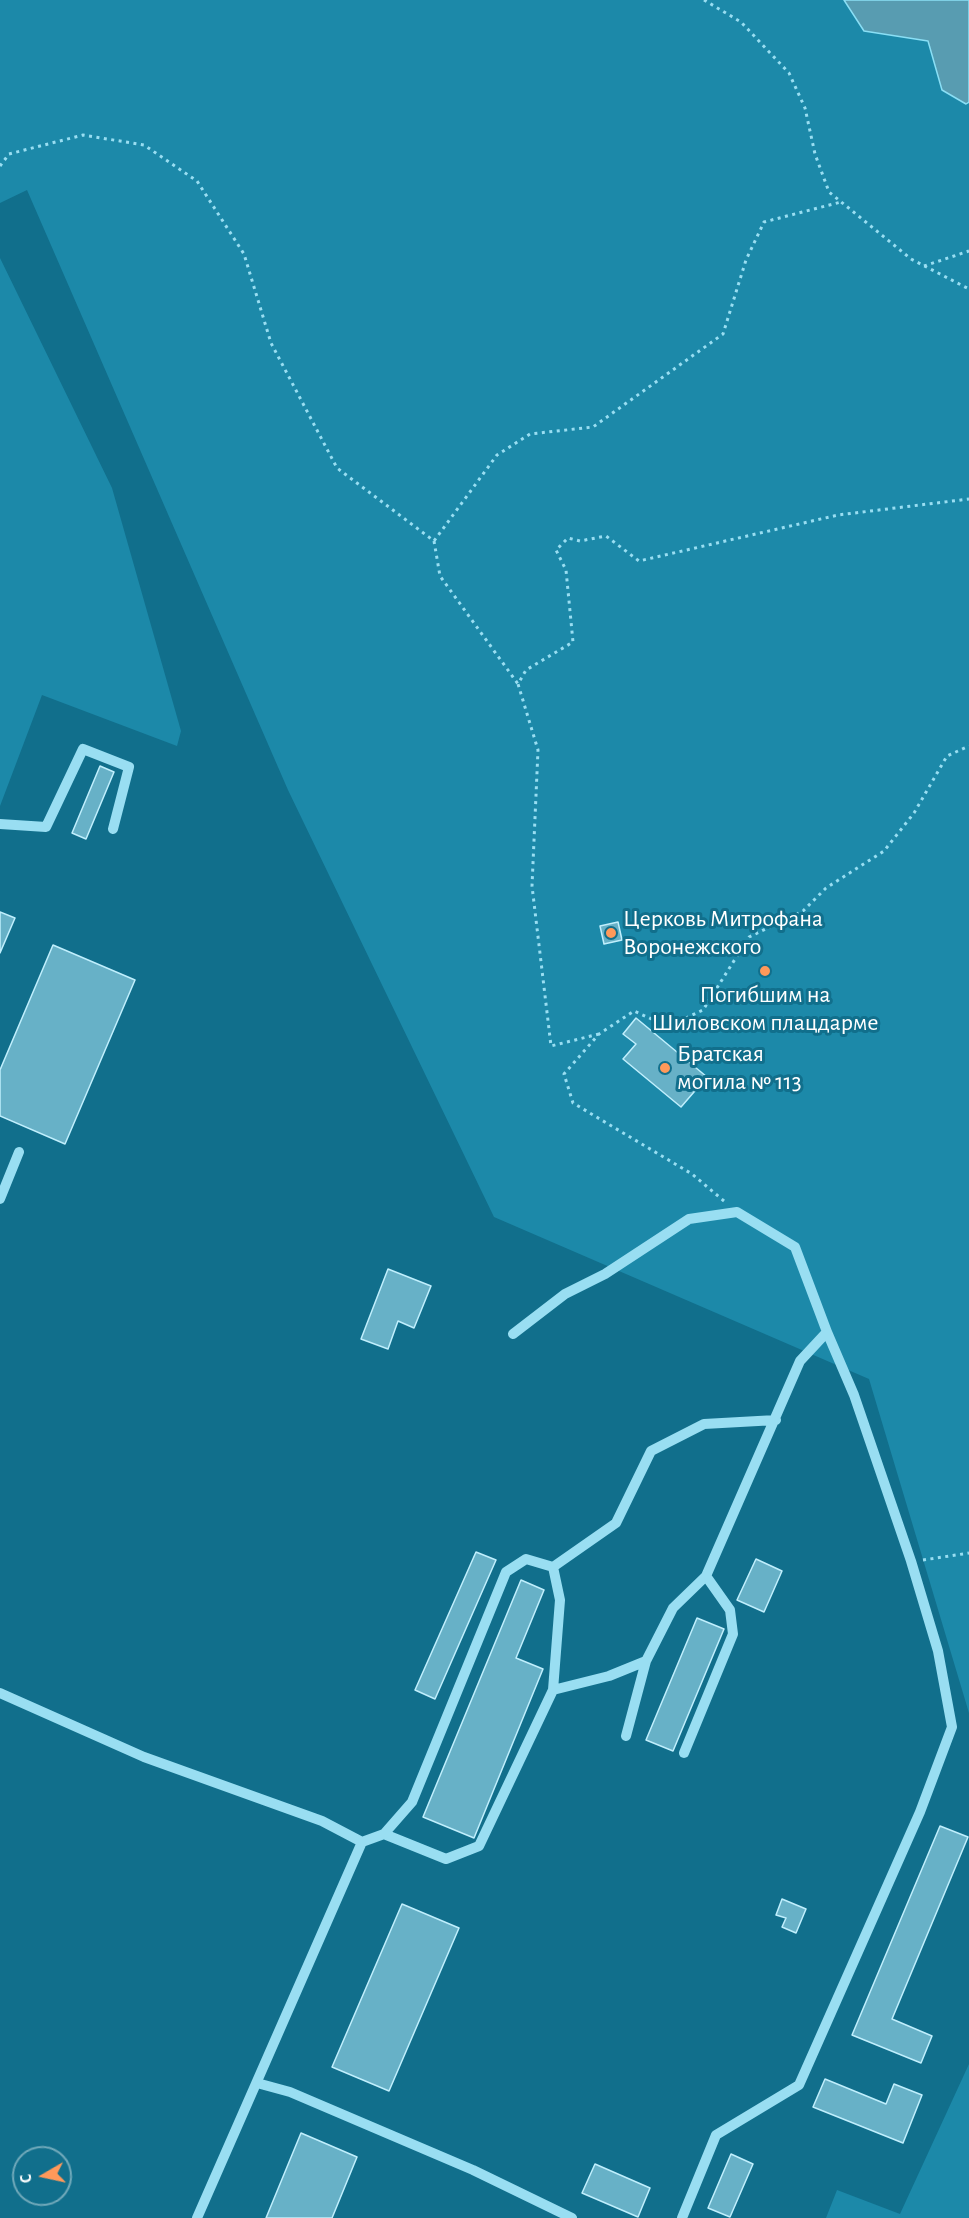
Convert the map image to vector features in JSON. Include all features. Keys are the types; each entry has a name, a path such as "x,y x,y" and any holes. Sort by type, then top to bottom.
{"lane":[{"path":"0,824 46,827 83,749 129,767 113,829"},
{"path":"1,1193 20,1152"},
{"path":"513,1335 565,1294 605,1274 689,1219 737,1212 795,1247 854,1395 911,1561 938,1651 952,1727 920,1812 799,2085 716,2135 682,2218"},
{"path":"626,1736 646,1661 673,1608 706,1576 800,1361 827,1332"},
{"path":"552,1567 616,1523 651,1451 704,1424 776,1420"},
{"path":"197,2218 362,1842 384,1834 412,1802 506,1572 526,1559 552,1567"},
{"path":"384,1834 446,1859 479,1846 553,1689 560,1600 552,1567"},
{"path":"684,1753 733,1634 730,1610 706,1576"},
{"path":"553,1689 609,1676 646,1661"},
{"path":"0,1693 144,1757 322,1821 362,1842"},
{"path":"257,2083 290,2092 462,2165 572,2218"}],"path":[{"path":"704,0 741,22 789,73 805,108 815,154 829,192 911,259 969,290"},
{"path":"0,166 9,154 84,135 144,145 197,181 244,254 271,343 337,468 434,541 440,576 518,684 538,750 532,886 551,1047 599,1034"},
{"path":"434,541 497,455 530,434 593,427 723,334 746,260 764,222 841,202"},
{"path":"924,266 969,251"},
{"path":"518,684 526,670 573,642 566,570 556,550 568,538 580,541 606,536 639,561 838,515 969,499"},
{"path":"737,1212 692,1174 573,1103 564,1074 599,1034 634,1011 656,1021 684,1019 703,1010 749,937 803,911 826,888 884,851 914,813 947,756 969,746"},
{"path":"911,1561 969,1553"}],"shaded area":[{"path":"0,0 844,0 864,31 928,40 942,90 966,104 969,102 969,1713 869,1379 494,1217 288,790 27,190 0,203"},
{"path":"844,0 969,0 969,102 966,104 942,90 928,41 864,31"},
{"path":"0,258 112,488 181,731 177,746 42,695 0,806"},
{"path":"969,2064 969,2218 826,2218 837,2190 900,2214"}],"building":[{"path":"100,766 114,772 86,839 72,833"},
{"path":"0,912 15,918 0,953"},
{"name":"Церковь Митрофана Воронежского","path":"618,922 622,940 604,944 600,926"},
{"path":"53,945 135,980 65,1144 0,1116 0,1070"},
{"name":"Братская могила № 113","path":"636,1018 707,1077 681,1107 623,1059 636,1044 623,1034"},
{"path":"388,1269 431,1286 414,1328 398,1321 388,1349 361,1339"},
{"path":"476,1552 496,1560 435,1699 415,1690"},
{"path":"756,1559 782,1571 764,1612 737,1600"},
{"path":"521,1580 544,1590 516,1658 543,1669 474,1838 423,1817"},
{"path":"697,1618 724,1629 673,1751 646,1740"},
{"path":"940,1826 968,1837 892,2019 932,2036 921,2063 852,2035"},
{"path":"782,1899 806,1909 796,1933 782,1927 786,1918 776,1915"},
{"path":"402,1904 459,1928 389,2091 332,2067"},
{"path":"825,2079 886,2104 894,2084 922,2095 903,2143 813,2107"},
{"path":"301,2133 357,2157 332,2218 266,2218"},
{"path":"731,2154 753,2164 730,2217 708,2208"},
{"path":"595,2164 650,2188 638,2217 582,2193"}],"place":[{"name":"Церковь Митрофана Воронежского","path":"611,933"},
{"name":"Погибшим на Шиловском плацдарме","path":"765,971"},
{"name":"Братская могила № 113","path":"665,1068"}]}
